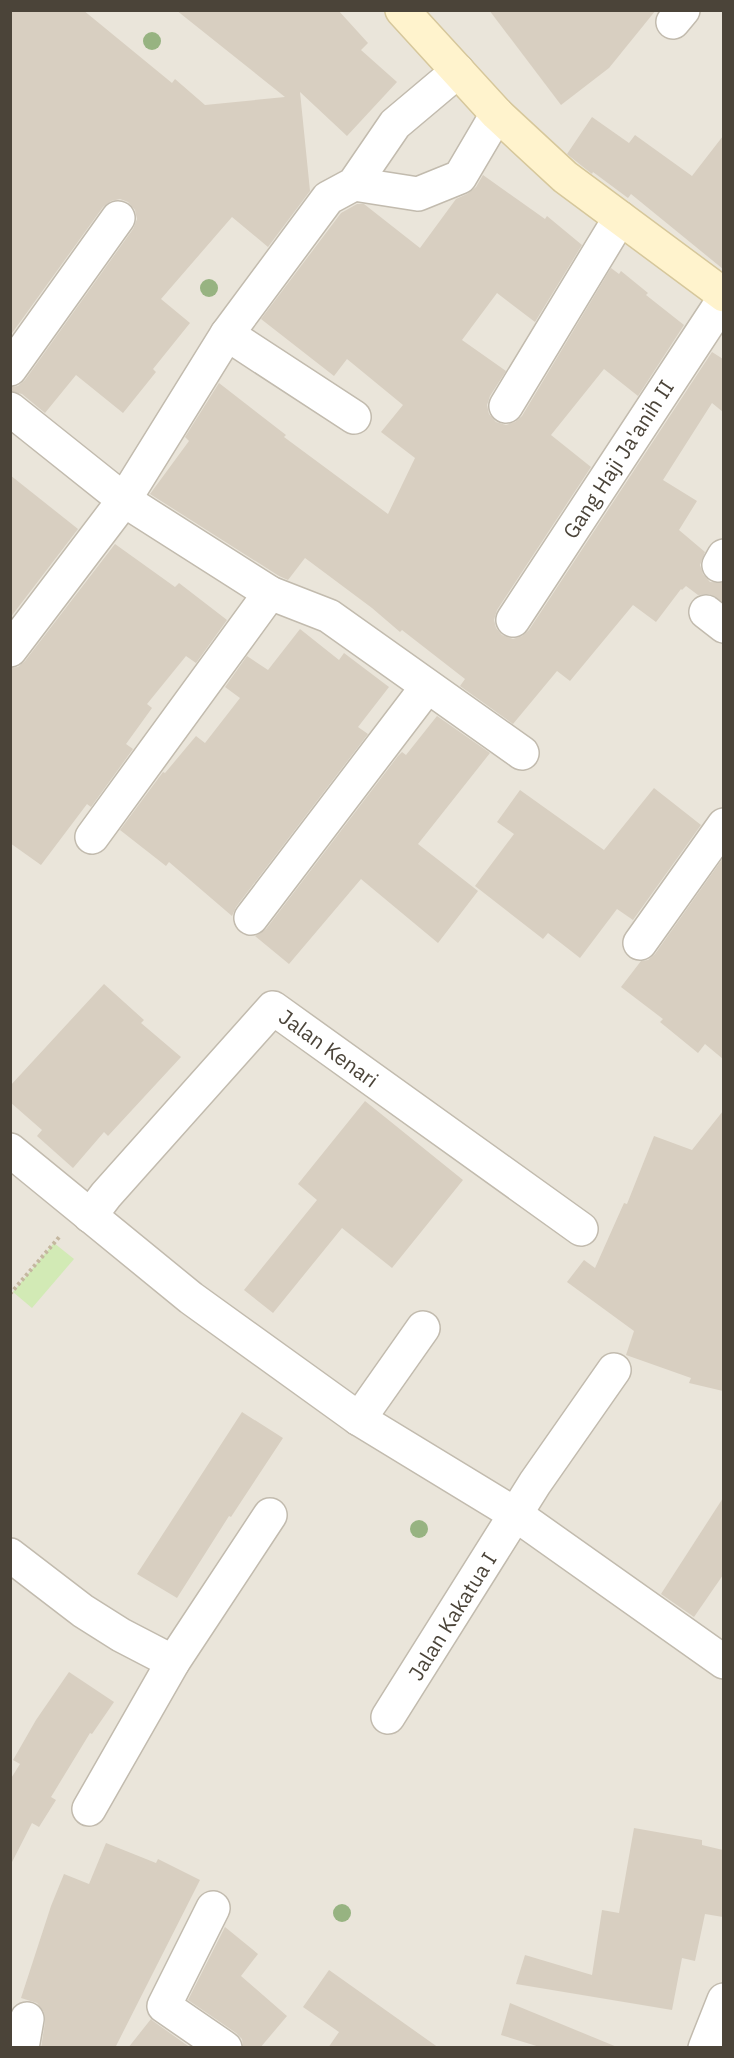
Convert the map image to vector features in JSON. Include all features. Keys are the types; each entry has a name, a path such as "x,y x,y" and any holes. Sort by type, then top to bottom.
{"street":[{"path":"402,10 497,114 565,177 723,297"},
{"path":"10,650 124,500 227,334 328,198 354,184 395,124 458,71"},
{"path":"354,184 418,194 460,177 497,114"},
{"path":"10,369 118,218"},
{"path":"506,406 620,218"},
{"name":"Gang Haji Ja'anih II","path":"513,620 723,297"},
{"path":"227,334 354,417"},
{"path":"10,409 124,500 270,593 329,616 522,753"},
{"path":"92,837 270,593"},
{"path":"251,918 427,687"},
{"path":"640,943 723,825"},
{"name":"Jalan Kenari","path":"90,1216 106,1195 273,1008 581,1229"},
{"path":"10,1150 191,1298 359,1419 515,1514 720,1651"},
{"path":"359,1419 423,1328"},
{"name":"Jalan Kakatua I","path":"388,1718 515,1514 614,1370"},
{"path":"89,1809 173,1662 270,1515"},
{"path":"10,1556 83,1611 121,1635 173,1662"},
{"path":"213,1908 164,2006 225,2048"},
{"path":"705,2048 723,2000"}],"path":[{"path":"10,1294 67,1227 90,1216"}],"shaded area":[{"path":"11,11 723,11 723,2047 11,2047"}],"green space":[{"path":"54,1243 74,1259 32,1308 13,1292"}],"building":[{"path":"10,10 83,10 172,83 175,79 205,105 285,97 176,10 338,10 368,43 361,50 397,82 347,136 300,92 310,191 268,247 232,217 161,299 190,323 153,369 156,372 123,413 76,375 45,413 22,394 10,391 10,387 18,386 25,380 133,229 137,219 135,210 128,202 120,199 111,201 103,207 10,336"},
{"path":"489,10 656,10 609,68 561,105"},
{"path":"592,117 629,143 635,135 692,176 723,136 723,269 631,194 628,198 567,154"},
{"path":"483,175 545,219 547,216 582,245 535,322 497,293 462,340 506,371 487,405 489,414 496,422 506,425 522,416 611,268 619,274 621,271 648,293 646,295 684,325 638,396 604,369 551,435 591,467 497,610 494,620 496,628 502,635 513,639 529,630 712,352 723,359 723,412 712,403 663,480 697,501 679,530 705,552 700,565 703,574 710,582 723,583 723,602 709,594 698,595 686,586 681,589 656,622 633,605 570,681 557,671 513,724 460,686 465,679 305,558 288,580 150,494 189,441 185,437 219,383 286,435 284,437 388,514 415,458 381,432 403,405 347,359 334,376 261,319 341,213 357,204 364,204 420,248 456,199 476,187"},
{"path":"10,475 78,529 10,618"},
{"path":"115,544 175,587 179,583 227,620 196,663 186,656 147,704 152,708 126,744 133,749 91,807 87,804 41,865 10,843 10,668 18,667 25,661"},
{"path":"300,629 339,660 344,653 389,687 358,727 368,734 236,907 232,916 169,862 166,866 120,830 163,772 165,773 196,736 205,743 240,698 225,687 247,656 268,670"},
{"path":"437,716 490,753 418,844 478,891 438,943 361,879 289,964 255,936 266,929 398,756 402,752 406,755"},
{"path":"654,788 701,825 633,920 617,909 580,958 548,933 543,939 475,886 514,834 497,822 520,790 604,850"},
{"path":"723,858 723,1059 705,1044 698,1053 660,1022 663,1019 621,987 641,961 648,960 655,954"},
{"path":"104,984 144,1020 141,1023 181,1057 108,1136 104,1132 73,1168 37,1136 42,1130 10,1102 10,1086"},
{"path":"365,1101 463,1180 392,1268 342,1228 273,1313 244,1290 317,1200 298,1184"},
{"path":"723,1111 723,1391 689,1383 691,1378 626,1355 634,1331 567,1282 584,1260 595,1268 624,1203 627,1204 654,1136 692,1150"},
{"path":"242,1412 283,1438 231,1517 229,1516 177,1598 137,1574"},
{"path":"723,1498 723,1575 694,1617 661,1594"},
{"path":"69,1672 114,1702 92,1734 90,1733 51,1797 56,1800 39,1827 32,1823 10,1866 10,1780 20,1764 13,1760 36,1720"},
{"path":"634,1828 702,1840 702,1845 723,1850 723,1917 705,1914 695,1961 682,1958 672,2010 516,1984 525,1955 592,1975 602,1910 619,1913"},
{"path":"106,1843 156,1863 158,1859 200,1880 115,2048 41,2048 45,2022 44,2012 37,2003 21,1998 64,1874 89,1884"},
{"path":"225,1927 258,1954 241,1976 287,2016 260,2048 243,2048 242,2039 236,2033 188,2000"},
{"path":"329,1970 439,2048 328,2048 339,2032 303,2007"},
{"path":"510,2003 617,2048 543,2048 501,2035"},
{"path":"151,2019 153,2021 191,2048 128,2048"}]}
